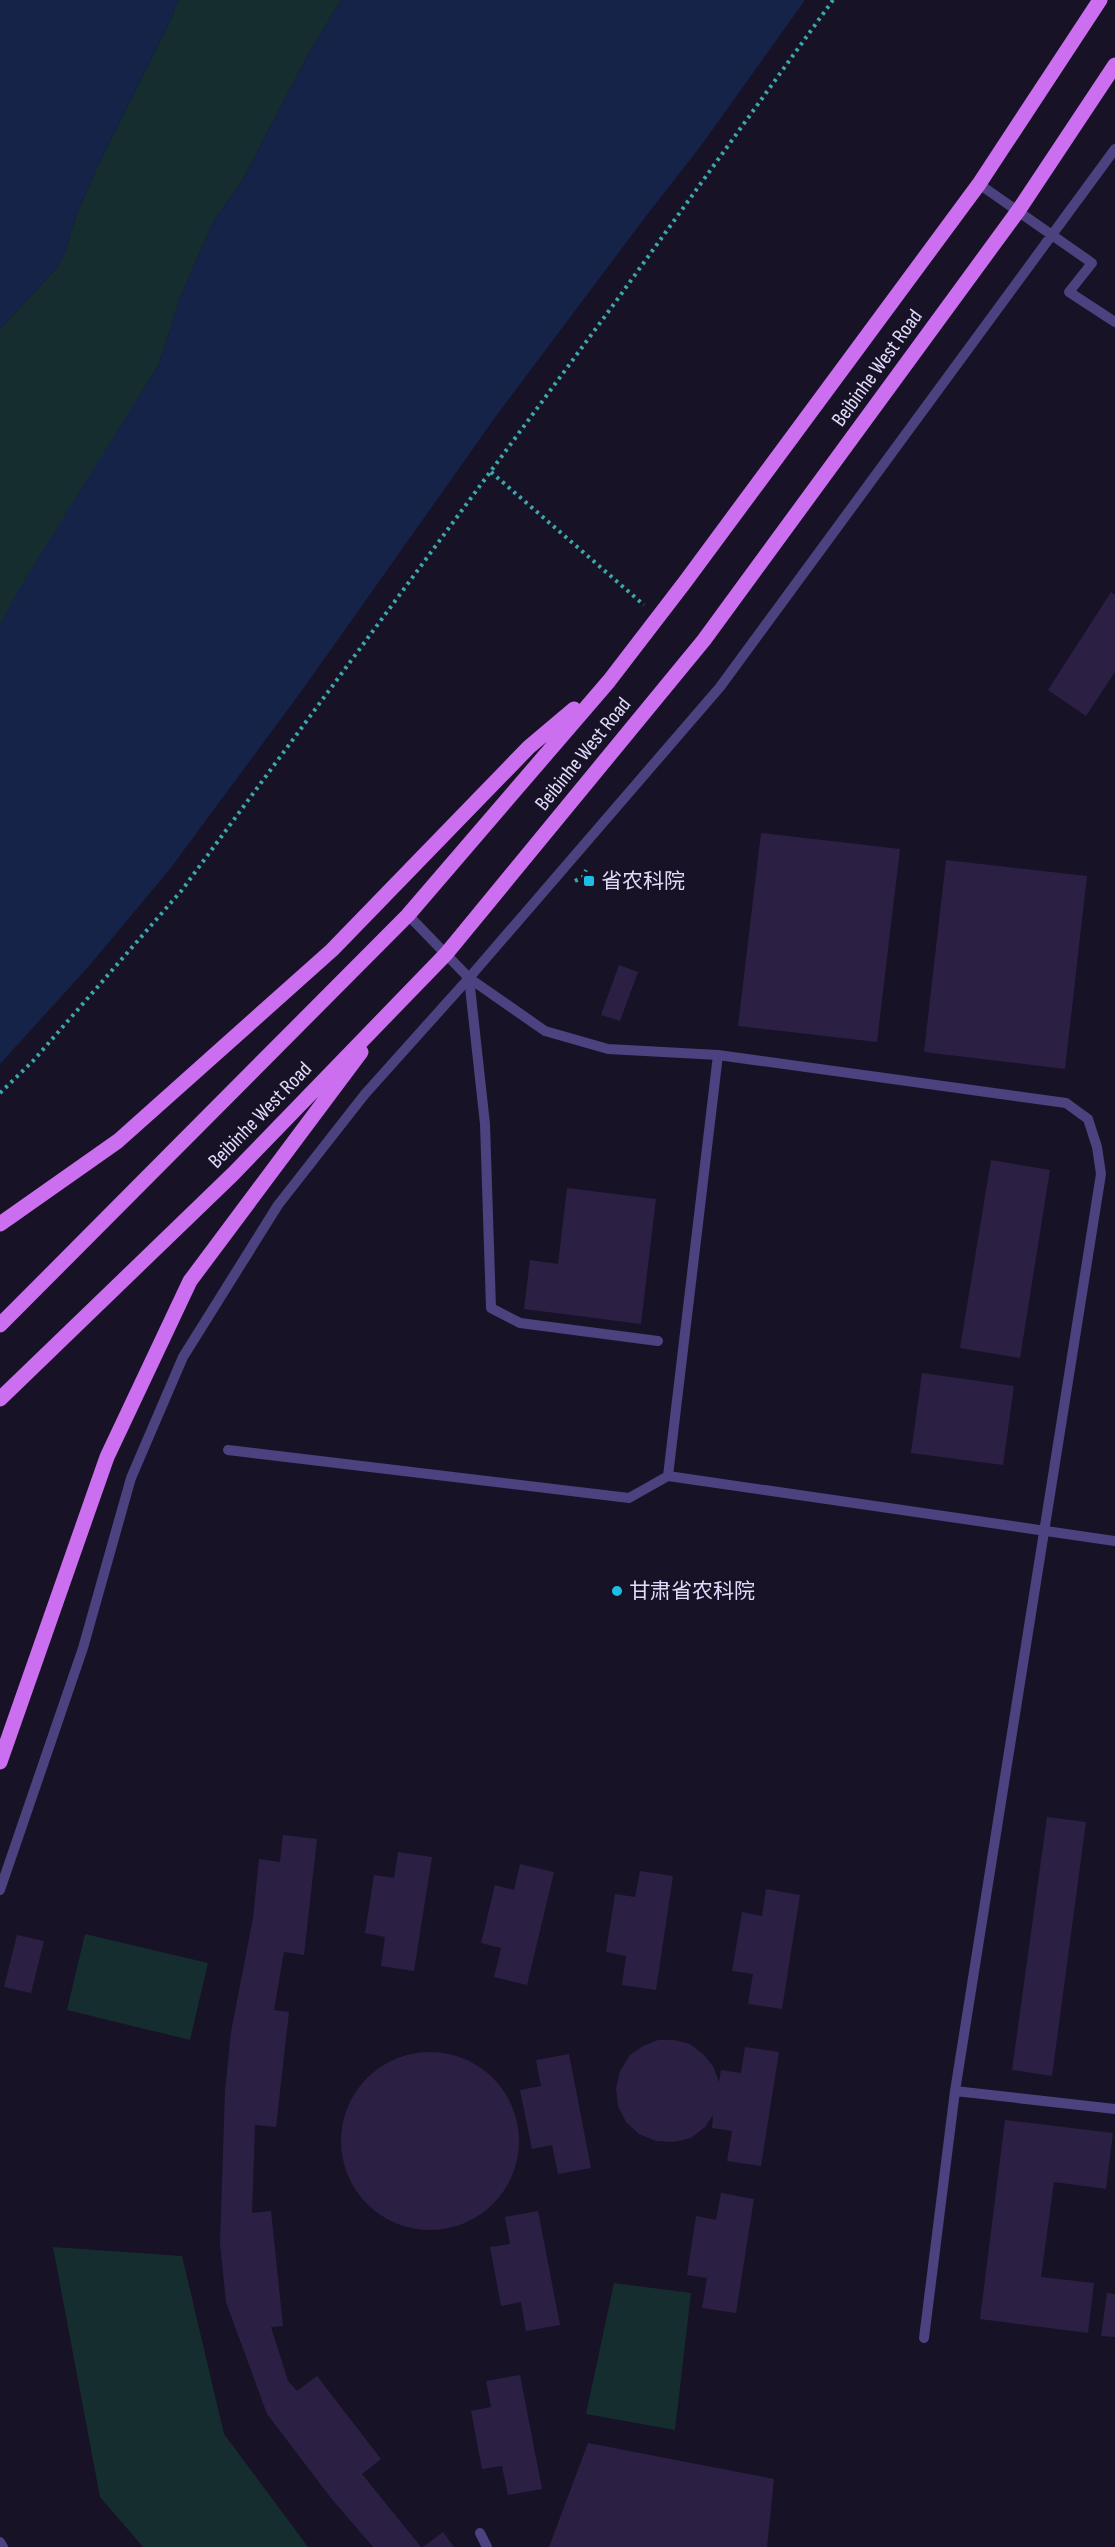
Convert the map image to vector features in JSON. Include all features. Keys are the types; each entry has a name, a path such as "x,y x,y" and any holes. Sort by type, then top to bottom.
{"main road":[{"name":"Beibinhe West Road","path":"0,1325 408,915 609,681 979,184 1100,0"},
{"name":"Beibinhe West Road","path":"0,1399 233,1174 446,954 704,640 1018,211 1115,65"},
{"path":"0,1224 118,1140 332,950 530,747 609,681"},
{"path":"0,1762 107,1457 190,1281 393,1009"}],"lane":[{"path":"0,1890 83,1648 131,1478 183,1357 278,1205 364,1094 469,978 720,687 1115,149"},
{"path":"979,184 1092,263 1069,292 1115,322"},
{"path":"408,915 469,978 545,1031 608,1049 718,1055 1066,1103 1088,1119 1097,1147 1101,1174 955,2091 924,2338"},
{"path":"469,978 485,1124 491,1308 520,1323 658,1341"},
{"path":"668,1476 718,1055"},
{"path":"228,1450 629,1498 668,1476 1115,1541"},
{"path":"955,2091 1115,2109"},
{"path":"480,2533 487,2547"},
{"path":"0,2541 3,2547"}],"path":[{"path":"0,1093 33,1061 182,890 490,472 833,0"},
{"path":"490,472 658,617"}],"green space":[{"path":"178,0 341,0 308,55 243,179 213,222 180,298 159,364 0,625 0,329 55,270 65,253 76,216 99,163 171,19"},
{"path":"85,1934 208,1963 190,2040 67,2010"},
{"path":"53,2247 182,2256 224,2434 308,2547 143,2547 100,2497"},
{"path":"614,2283 691,2293 675,2430 586,2414"}],"water":[{"path":"0,0 178,0 171,19 99,163 76,216 65,253 55,270 0,329"},
{"path":"341,0 805,0 700,147 499,412 303,689 170,869 89,966 0,1064 0,625 19,589 159,364 180,298 213,222 243,179 308,55"}],"building":[{"path":"1111,592 1115,595 1115,672 1086,716 1048,690"},
{"path":"761,833 900,849 877,1042 738,1026"},
{"path":"946,860 1087,876 1065,1069 924,1052"},
{"path":"619,965 638,972 620,1021 601,1015"},
{"path":"991,1160 1050,1170 1020,1358 960,1348"},
{"path":"567,1188 656,1199 641,1324 524,1309 530,1260 558,1264"},
{"path":"922,1373 1014,1386 1003,1465 911,1453"},
{"path":"1047,1817 1086,1822 1052,2076 1012,2070"},
{"path":"283,1835 317,1839 304,1955 284,1952 274,2010 289,2012 276,2127 255,2125 252,2213 271,2211 283,2326 271,2327 288,2381 297,2391 317,2376 381,2459 362,2474 421,2547 373,2547 331,2498 267,2414 226,2302 220,2243 225,2091 231,2032 253,1918 259,1859 280,1862"},
{"path":"398,1852 432,1857 414,1971 381,1966 385,1937 365,1933 374,1875 394,1878"},
{"path":"520,1864 554,1872 527,1985 494,1977 501,1948 481,1943 495,1885 514,1890"},
{"path":"640,1871 673,1876 656,1990 622,1985 626,1956 606,1952 615,1894 635,1897"},
{"path":"766,1889 800,1895 782,2009 748,2004 753,1974 732,1971 742,1912 762,1916"},
{"path":"17,1935 44,1941 31,1993 4,1987"},
{"path":"658,2040 674,2040 690,2044 713,2066 719,2082 721,2070 741,2073 745,2047 779,2052 761,2166 727,2161 732,2131 712,2128 713,2115 705,2127 691,2138 674,2142 656,2141 639,2134 626,2122 618,2106 616,2088 620,2071 630,2055"},
{"path":"430,2052 464,2059 493,2078 512,2107 519,2141 512,2175 493,2204 464,2223 430,2230 396,2223 367,2204 348,2175 341,2141 348,2107 367,2078 396,2059"},
{"path":"569,2054 591,2168 558,2174 552,2145 532,2149 520,2090 541,2086 536,2060"},
{"path":"1005,2120 1113,2133 1106,2189 1054,2182 1041,2277 1094,2283 1088,2333 980,2319"},
{"path":"721,2193 754,2199 736,2313 702,2308 707,2278 687,2275 696,2216 716,2220"},
{"path":"538,2211 560,2325 526,2331 521,2302 501,2306 490,2247 510,2244 505,2217"},
{"path":"1107,2293 1115,2294 1115,2337 1101,2336"},
{"path":"520,2375 542,2489 508,2495 502,2466 482,2469 471,2411 491,2407 486,2381"},
{"path":"588,2443 774,2479 767,2547 549,2547"},
{"path":"443,2532 454,2547 423,2547"}],"place":[{"name":"省农科院","path":"589,881"},
{"name":"甘肃省农科院","path":"617,1591"}]}
